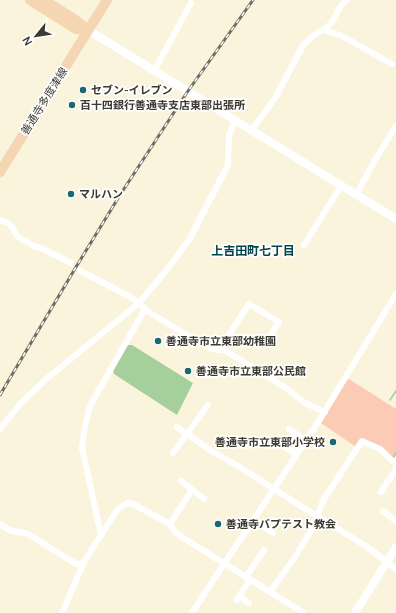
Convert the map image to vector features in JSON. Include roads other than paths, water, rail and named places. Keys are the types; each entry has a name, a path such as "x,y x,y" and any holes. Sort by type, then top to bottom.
{"main road":[{"path":"30,0 76,29 88,30"},
{"path":"44,0 74,18 88,30"},
{"name":"善通寺多度津線","path":"0,172 107,0"}],"street":[{"path":"251,131 275,98 304,44 317,32 325,30 333,22 342,2 347,0"},
{"path":"154,71 191,3"},
{"path":"88,30 356,196 396,219"},
{"path":"325,30 342,36 392,64"},
{"path":"0,429 20,404 44,381 140,303 165,272 189,240 228,165 229,135 236,121"},
{"path":"356,196 375,160 396,126"},
{"path":"304,245 341,186"},
{"path":"0,220 8,223 18,236 36,247 71,263"},
{"path":"79,270 108,284 140,303 146,309 202,344 212,349 224,350 280,384 305,403 325,412"},
{"path":"192,613 325,412 396,294"},
{"path":"220,350 249,304 279,322 266,342"},
{"path":"101,534 82,448 84,432 89,408 146,309"},
{"path":"173,452 208,405"},
{"path":"177,427 214,452 366,546 396,568"},
{"path":"289,428 306,441"},
{"path":"270,592 293,560 318,517 324,499 362,441 380,449 396,464"},
{"path":"283,446 297,455"},
{"path":"381,492 396,468"},
{"path":"181,482 204,499"},
{"path":"170,524 192,490"},
{"path":"62,613 84,562 115,513 119,508 128,503 133,504 170,524 175,532 185,539 304,613"},
{"path":"383,511 396,521"},
{"path":"253,520 273,533"},
{"path":"0,524 8,530 28,534 76,564 84,562"},
{"path":"356,613 396,547"},
{"path":"249,603 238,598 264,550"}],"waterway":[{"path":"390,400 396,391"},
{"path":"393,458 396,453"}],"railway":[{"path":"0,395 120,195 188,91 253,0"}],"place":[{"name":"セブン-イレブン","path":"83,90"},
{"name":"百十四銀行善通寺支店東部出張所","path":"72,105"},
{"name":"マルハン","path":"71,194"},
{"name":"善通寺市立東部幼稚園","path":"158,341"},
{"name":"善通寺市立東部公民館","path":"188,371"},
{"name":"善通寺市立東部小学校","path":"333,442"},
{"name":"善通寺バプテスト教会","path":"218,524"}],"district":[{"name":"上吉田町七丁目","path":"253,251"}]}
